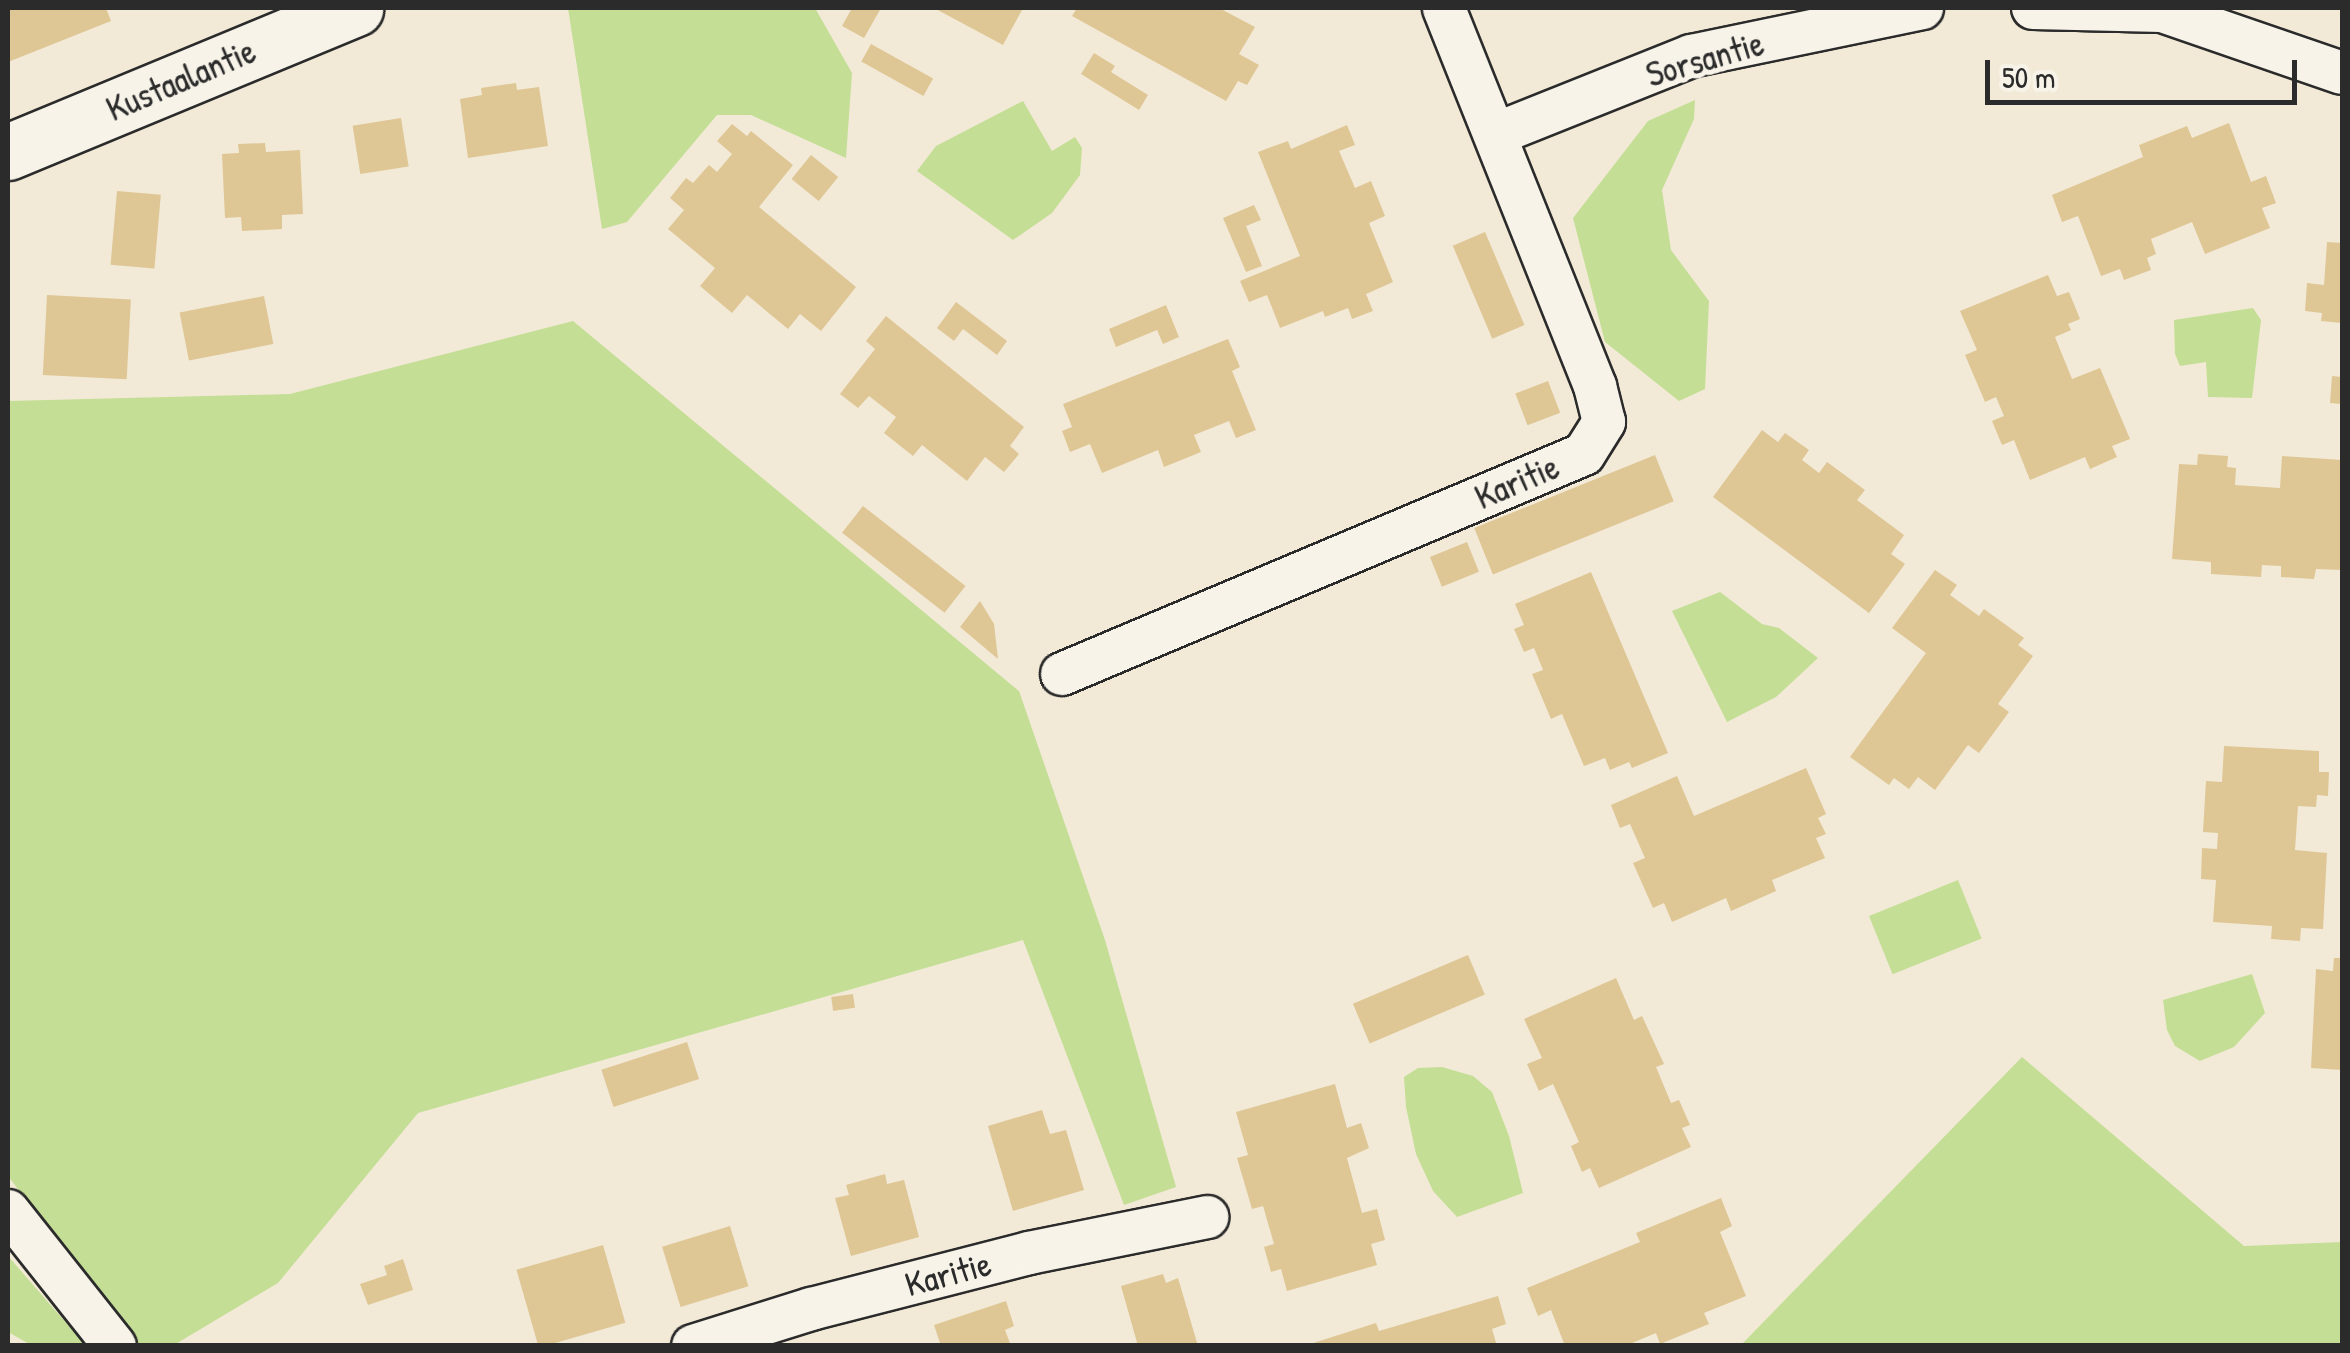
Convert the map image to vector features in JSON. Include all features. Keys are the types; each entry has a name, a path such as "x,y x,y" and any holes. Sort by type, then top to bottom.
{"main road":[{"name":"Kustaalantie","path":"8,152 355,8"}],"street":[{"name":"Karitie","path":"1062,674 1584,454 1604,422 1595,386 1444,8"},
{"name":"Sorsantie","path":"1496,134 1690,56 1922,8"},
{"path":"2033,8 2162,11 2342,72"},
{"path":"8,1211 115,1346"},
{"name":"Karitie","path":"693,1346 811,1308 1028,1253 1207,1217"}],"green space":[{"path":"568,8 815,8 852,73 846,158 751,115 717,115 627,222 602,229"},
{"path":"1695,100 1694,119 1662,190 1671,250 1709,301 1705,389 1679,401 1605,342 1573,218 1648,121"},
{"path":"1023,101 1052,151 1075,137 1082,148 1080,175 1052,213 1013,240 917,171 936,146"},
{"path":"2253,308 2261,320 2252,398 2208,397 2206,362 2180,366 2175,354 2174,320"},
{"path":"573,321 1019,691 1105,940 1176,1187 1124,1205 1023,940 418,1113 278,1283 174,1345 137,1345 8,1176 8,401 290,394"},
{"path":"1720,592 1762,624 1779,628 1818,658 1776,697 1727,722 1672,611"},
{"path":"1958,880 1982,938 1893,974 1869,916"},
{"path":"2252,974 2265,1013 2234,1047 2200,1061 2175,1046 2167,1030 2163,1000"},
{"path":"2022,1057 2244,1246 2342,1242 2342,1345 1741,1345"},
{"path":"1442,1067 1473,1076 1492,1092 1509,1136 1523,1193 1457,1217 1433,1191 1416,1154 1406,1107 1404,1077 1418,1068"},
{"path":"8,1256 87,1345 31,1345 8,1332"}],"building":[{"path":"8,8 106,8 111,21 8,62"},
{"path":"852,8 881,8 864,38 842,26"},
{"path":"934,8 1023,8 1003,45"},
{"path":"1077,8 1219,8 1255,27 1239,54 1259,65 1247,85 1238,81 1226,101 1072,16"},
{"path":"871,44 933,78 923,96 861,61"},
{"path":"1094,53 1115,66 1111,72 1148,95 1139,110 1081,74"},
{"path":"516,83 517,90 539,87 548,146 468,158 460,99 482,95 481,88"},
{"path":"401,118 409,166 360,174 353,126"},
{"path":"2229,123 2251,182 2266,176 2276,203 2262,208 2270,228 2205,254 2192,222 2151,239 2156,254 2147,258 2151,270 2124,280 2120,269 2101,276 2078,216 2062,222 2052,195 2143,157 2139,145 2187,126 2192,138"},
{"path":"732,124 747,136 751,131 793,165 759,207 856,287 821,331 800,314 788,329 747,295 732,313 700,286 715,268 668,229 684,210 670,198 686,178 693,183 709,165 717,172 732,154 717,141"},
{"path":"1347,125 1355,145 1339,151 1355,188 1371,181 1385,216 1369,223 1393,282 1366,294 1373,311 1352,319 1348,308 1325,317 1323,311 1280,328 1267,295 1249,302 1240,281 1300,256 1258,152 1288,141 1291,149"},
{"path":"265,143 266,152 300,150 303,214 282,215 282,229 242,231 241,217 225,218 222,154 239,153 238,144"},
{"path":"811,155 838,177 819,201 791,179"},
{"path":"117,191 161,195 154,269 111,265"},
{"path":"1254,205 1261,220 1246,226 1262,266 1246,272 1223,218"},
{"path":"1485,232 1524,325 1492,339 1453,246"},
{"path":"2327,242 2342,243 2342,323 2321,321 2322,313 2305,311 2307,283 2324,285"},
{"path":"2048,275 2057,296 2069,292 2080,319 2068,324 2071,330 2055,337 2072,379 2100,368 2130,439 2112,446 2117,457 2090,469 2085,457 2030,480 2014,440 2002,445 1992,421 2004,416 1996,397 1985,402 1965,355 1977,350 1960,311"},
{"path":"47,295 131,299 127,379 43,375"},
{"path":"264,296 273,344 189,361 180,312"},
{"path":"956,302 1007,341 997,355 963,329 954,341 937,328"},
{"path":"1166,305 1179,337 1163,344 1157,330 1116,347 1109,329"},
{"path":"886,316 1024,427 1010,446 1019,454 1004,472 985,457 967,481 922,445 913,456 884,433 896,417 869,396 858,408 840,394 875,349 866,341"},
{"path":"1228,339 1240,367 1232,371 1256,430 1236,438 1229,421 1194,435 1201,452 1164,467 1158,450 1102,473 1090,444 1070,452 1062,431 1072,427 1063,404"},
{"path":"2332,376 2342,377 2342,404 2330,403"},
{"path":"1548,381 1560,413 1528,425 1515,394"},
{"path":"1762,430 1778,442 1785,433 1809,450 1802,460 1819,473 1827,462 1865,490 1857,500 1904,535 1891,554 1905,564 1869,613 1713,497"},
{"path":"2198,454 2228,456 2227,467 2236,468 2235,485 2280,488 2282,456 2342,460 2342,570 2316,569 2314,579 2281,577 2281,566 2262,565 2261,577 2211,574 2211,562 2172,559 2179,464 2197,465"},
{"path":"1655,455 1674,501 1493,574 1474,528"},
{"path":"863,506 965,586 945,613 842,533"},
{"path":"1467,542 1479,572 1442,587 1430,557"},
{"path":"1935,570 1957,585 1950,595 1979,616 1984,609 2024,638 2018,645 2033,656 1998,704 2009,712 1979,753 1968,745 1935,790 1918,777 1909,789 1894,778 1889,785 1850,757 1926,653 1892,628"},
{"path":"1591,572 1668,753 1632,768 1629,762 1610,770 1605,758 1584,766 1562,714 1551,719 1532,674 1543,670 1534,648 1524,652 1514,629 1524,625 1515,604"},
{"path":"980,601 994,624 998,659 960,627"},
{"path":"2224,746 2319,751 2319,772 2329,772 2328,796 2317,795 2316,807 2298,806 2295,850 2327,853 2323,929 2301,928 2300,941 2271,939 2272,926 2213,922 2216,880 2201,879 2202,848 2217,849 2218,833 2203,832 2206,781 2222,782"},
{"path":"1806,768 1826,814 1818,818 1826,834 1816,838 1825,858 1772,880 1776,891 1731,911 1726,898 1672,922 1664,903 1653,908 1633,863 1645,858 1630,824 1620,828 1611,805 1677,776 1694,816"},
{"path":"1468,955 1485,995 1370,1043 1353,1004"},
{"path":"2334,958 2342,958 2342,1070 2311,1068 2316,969 2333,971"},
{"path":"1616,978 1634,1020 1642,1016 1664,1064 1656,1067 1671,1103 1679,1100 1690,1125 1682,1128 1691,1147 1599,1188 1590,1168 1582,1172 1571,1146 1579,1142 1553,1084 1539,1091 1527,1064 1542,1058 1524,1019"},
{"path":"853,994 855,1008 833,1011 831,997"},
{"path":"687,1042 699,1079 613,1107 601,1070"},
{"path":"1335,1084 1347,1128 1361,1123 1369,1148 1347,1158 1362,1213 1377,1209 1385,1240 1371,1244 1377,1265 1287,1291 1281,1269 1271,1272 1264,1247 1274,1244 1263,1206 1252,1209 1237,1158 1248,1155 1236,1112"},
{"path":"1042,1110 1050,1134 1066,1130 1084,1190 1013,1211 988,1126"},
{"path":"885,1174 887,1184 904,1180 919,1237 851,1256 835,1198 849,1195 846,1185"},
{"path":"1721,1198 1732,1226 1720,1232 1746,1296 1704,1313 1709,1324 1660,1344 1656,1333 1625,1346 1565,1346 1551,1310 1538,1316 1527,1288 1640,1242 1636,1233"},
{"path":"730,1226 748,1286 681,1307 662,1247"},
{"path":"603,1245 625,1323 538,1346 516,1270"},
{"path":"403,1259 413,1290 368,1305 360,1284 387,1275 384,1266"},
{"path":"1163,1274 1166,1283 1178,1278 1198,1346 1138,1346 1121,1286"},
{"path":"1498,1296 1506,1324 1492,1329 1497,1346 1304,1346 1376,1323 1379,1331"},
{"path":"1006,1301 1014,1326 1005,1330 1011,1346 941,1346 934,1325"}]}
